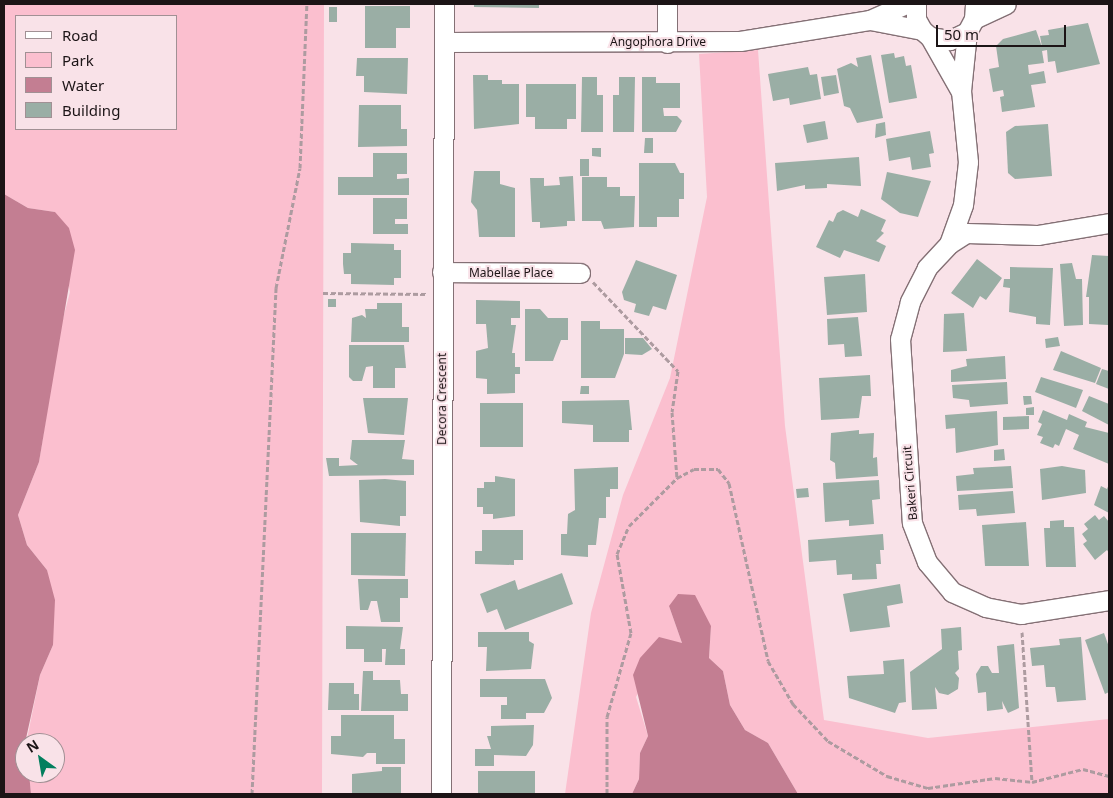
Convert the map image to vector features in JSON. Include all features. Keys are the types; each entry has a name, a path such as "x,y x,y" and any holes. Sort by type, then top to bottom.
{"street":[{"name":"Decora Crescent","path":"441,794 444,4"},
{"path":"667,4 667,43"},
{"name":"Angophora Drive","path":"444,42 667,43 740,41 870,20 906,4"},
{"name":"Bakeri Circuit","path":"916,4 916,19 961,91"},
{"path":"972,18 1006,4"},
{"name":"Angophora Drive","path":"870,20 950,40 972,18"},
{"name":"Bakeri Circuit","path":"949,244 963,204 968,162 961,91 972,18"},
{"name":"Bakeri Circuit","path":"1109,223 1037,235 966,233 949,244 927,268 910,302 900,339 912,523 927,562 952,592 985,607 1021,614 1109,600"},
{"name":"Mabellae Place","path":"442,272 580,273"}],"path":[{"path":"252,794 276,288 300,168 307,4"},
{"path":"580,273 597,284 678,371 672,412 677,478"},
{"path":"323,293 442,294"},
{"path":"607,794 607,717 631,633 617,554 629,526 677,478 694,469 718,469 729,483 768,661 794,704 828,741 887,776 928,788 995,778 1032,782 1083,770 1109,776"},
{"path":"1021,614 1032,782"}],"green space":[{"path":"4,4 324,4 322,794 31,794 30,783 65,783 65,733 28,733 40,675 53,645 47,570 27,545 18,515 39,462 60,330 70,292 55,212 28,208 4,194"},
{"path":"758,50 785,426 824,720 928,738 1109,719 1109,794 798,794 768,743 745,730 730,705 723,671 709,658 711,626 669,606 682,643 665,641 636,697 648,736 640,753 639,779 632,794 565,794 591,613 623,495 670,378 707,197 699,54"}],"water":[{"path":"4,194 28,208 55,212 69,228 75,250 39,462 18,515 27,545 47,570 55,600 53,645 40,675 27,733 15,733 15,783 30,783 31,794 4,794"},
{"path":"678,594 695,595 711,626 709,658 723,671 730,705 745,730 768,743 798,794 632,794 639,779 640,753 648,736 633,675 640,658 659,637 682,643 669,606"}],"building":[{"path":"474,4 539,4 539,8 474,7"},
{"path":"365,6 410,6 410,28 396,28 396,48 365,48"},
{"path":"329,7 337,7 337,22 329,22"},
{"path":"1088,23 1100,64 1057,73 1055,61 1048,62 1047,50 1042,51 1044,63 1028,65 1029,74 1044,71 1046,83 1031,85 1035,107 1002,112 1000,97 1004,96 1003,90 993,92 989,69 999,67 996,46 1003,39 1036,30 1042,47 1040,36 1049,35 1048,30"},
{"path":"894,53 895,58 904,56 906,66 911,65 917,98 889,103 881,55"},
{"path":"871,55 883,118 857,123 850,108 844,106 837,69 851,63 858,67 856,58"},
{"path":"357,58 408,58 407,94 364,92 364,76 356,76"},
{"path":"808,67 810,75 817,74 821,99 790,105 789,98 773,101 768,74"},
{"path":"473,75 488,75 488,80 502,80 502,84 519,84 519,124 474,129"},
{"path":"836,75 839,93 824,96 821,77"},
{"path":"582,77 597,77 597,95 603,95 603,132 581,132"},
{"path":"619,77 635,77 634,132 613,132 613,95 619,95"},
{"path":"642,77 656,77 656,83 680,83 680,108 663,108 664,116 677,116 682,121 676,132 642,132"},
{"path":"526,84 576,84 576,119 567,119 567,129 535,129 535,117 526,117"},
{"path":"359,105 401,105 401,129 407,129 407,146 358,147"},
{"path":"825,121 828,139 807,143 803,125"},
{"path":"885,122 886,135 875,138 876,124"},
{"path":"1048,124 1052,176 1015,179 1008,173 1006,132 1015,126"},
{"path":"930,131 934,153 929,154 931,167 912,170 910,157 889,161 886,139"},
{"path":"645,138 653,138 653,153 644,153"},
{"path":"592,148 601,148 601,157 592,156"},
{"path":"373,153 407,153 407,174 397,174 397,179 409,178 409,195 338,195 338,177 373,177"},
{"path":"859,157 861,186 827,184 827,188 805,189 805,185 777,191 775,163"},
{"path":"580,159 589,159 589,176 580,176"},
{"path":"639,163 675,163 680,173 684,173 684,199 679,199 679,217 657,217 657,227 639,227"},
{"path":"474,171 500,171 500,184 515,188 515,237 479,237 477,210 471,202"},
{"path":"887,172 931,181 918,217 900,213 881,199"},
{"path":"573,176 575,221 567,221 567,226 540,228 540,222 532,222 530,178 544,178 544,186 560,185 559,177"},
{"path":"582,177 607,177 607,187 620,187 620,196 635,196 634,227 604,229 601,221 582,221"},
{"path":"373,198 407,198 407,219 395,219 395,224 408,224 408,234 373,234"},
{"path":"861,209 886,220 881,231 884,233 876,241 886,246 879,262 844,250 840,258 816,247 829,220 833,222 837,213 843,210 858,217"},
{"path":"351,243 394,244 394,250 401,250 401,278 394,278 394,285 351,284 351,274 344,274 343,253 351,253"},
{"path":"1092,255 1109,256 1108,325 1089,324 1089,297 1086,297"},
{"path":"977,259 1002,278 986,300 980,296 973,308 951,293"},
{"path":"636,260 677,275 666,310 653,306 649,316 634,312 636,304 624,300 622,292"},
{"path":"1072,263 1076,279 1082,279 1083,325 1064,326 1060,264"},
{"path":"1010,267 1053,268 1050,325 1036,324 1036,317 1009,312 1010,288 1003,287 1004,279 1010,279"},
{"path":"865,274 867,312 827,315 824,277"},
{"path":"328,299 336,299 336,307 328,307"},
{"path":"476,300 520,301 520,318 511,318 511,325 516,325 512,353 515,353 515,367 520,367 520,374 515,374 515,393 487,394 487,379 476,378 476,351 488,348 486,324 476,324"},
{"path":"377,303 402,303 402,327 409,327 409,342 351,342 352,318 362,315 366,318 365,309 377,309"},
{"path":"525,309 540,309 548,318 568,318 568,340 561,340 553,361 525,361"},
{"path":"964,313 967,351 943,352 944,314"},
{"path":"858,317 862,356 845,357 844,344 828,345 827,319"},
{"path":"581,321 600,321 600,329 624,329 624,354 615,378 581,378"},
{"path":"1058,337 1060,346 1046,348 1045,339"},
{"path":"625,338 643,338 652,349 642,355 625,354"},
{"path":"349,345 404,345 406,368 395,368 395,388 373,388 373,366 366,367 362,381 353,381 349,377"},
{"path":"1061,351 1101,368 1095,383 1053,370"},
{"path":"1005,356 1006,379 951,382 951,370 967,366 966,359"},
{"path":"1102,369 1109,371 1109,389 1096,384"},
{"path":"870,375 871,396 862,396 859,418 821,420 819,378"},
{"path":"1041,377 1083,390 1076,408 1035,392"},
{"path":"1007,382 1008,404 970,407 969,400 953,398 952,385"},
{"path":"581,386 589,386 589,394 580,394"},
{"path":"1023,396 1031,396 1032,404 1024,405"},
{"path":"1089,396 1109,404 1109,425 1082,411"},
{"path":"363,398 408,398 404,435 368,433"},
{"path":"629,400 632,430 629,430 629,442 593,442 593,425 562,423 562,401"},
{"path":"480,403 523,403 523,447 480,447"},
{"path":"1034,407 1034,415 1026,415 1026,408"},
{"path":"1043,410 1067,420 1069,414 1087,422 1085,427 1109,433 1109,464 1073,449 1079,435 1066,429 1059,446 1055,444 1053,448 1040,443 1043,437 1037,435 1042,424 1038,422"},
{"path":"997,411 998,445 956,453 955,428 946,429 945,415"},
{"path":"1029,416 1029,429 1003,430 1003,417"},
{"path":"859,430 859,434 874,433 873,458 877,457 878,476 836,479 835,463 830,460 831,433"},
{"path":"352,440 405,440 402,459 414,460 414,475 329,476 326,458 339,458 339,466 358,465 350,459"},
{"path":"1004,449 1005,460 994,461 994,450"},
{"path":"1011,466 1013,488 957,491 956,476 974,474 973,468"},
{"path":"1062,466 1085,470 1086,493 1042,500 1040,469"},
{"path":"618,467 618,489 610,489 610,497 606,497 606,518 599,518 596,545 588,545 588,557 561,555 561,534 567,534 568,514 575,510 574,469"},
{"path":"495,476 515,479 515,516 493,519 493,514 483,514 483,507 477,507 477,488 484,488 484,482 495,482"},
{"path":"385,479 406,481 406,516 400,516 400,526 360,522 359,480"},
{"path":"879,480 880,499 872,500 874,524 849,526 849,520 825,522 823,483"},
{"path":"1109,484 1109,513 1094,505 1101,486 1107,489"},
{"path":"808,488 809,497 797,498 796,489"},
{"path":"1013,491 1015,513 977,516 976,509 959,510 958,495"},
{"path":"1095,515 1099,520 1104,516 1109,522 1109,553 1107,550 1095,560 1083,544 1087,541 1082,534 1088,529 1084,524"},
{"path":"1064,520 1064,527 1074,527 1076,567 1046,567 1044,528 1050,528 1050,521"},
{"path":"1026,522 1029,566 985,566 982,525"},
{"path":"482,530 523,530 523,560 514,560 514,565 475,564 475,551 482,551"},
{"path":"351,533 406,533 405,576 351,575"},
{"path":"883,534 884,550 880,550 881,564 876,564 877,579 852,580 852,574 837,575 836,560 809,562 808,540"},
{"path":"562,573 573,604 505,630 497,609 487,613 480,594 515,580 518,590"},
{"path":"358,579 408,579 408,598 400,598 400,622 381,622 377,601 371,601 368,610 360,610"},
{"path":"900,584 903,603 887,606 890,627 850,632 843,594"},
{"path":"346,626 403,627 400,649 405,649 405,665 385,665 386,649 382,649 382,662 364,662 364,649 346,649"},
{"path":"961,627 962,650 958,651 959,669 955,673 959,678 958,689 948,695 939,693 935,687 937,709 912,710 910,672 942,649 941,629"},
{"path":"478,632 529,632 529,641 534,644 531,669 486,671 487,647 478,647"},
{"path":"1104,633 1109,647 1109,692 1105,694 1085,640"},
{"path":"1081,637 1086,700 1057,702 1055,687 1046,687 1044,665 1032,666 1030,648 1060,645 1059,639"},
{"path":"1014,644 1019,708 1008,713 1002,701 1003,709 987,711 986,692 978,693 976,674 981,666 988,666 992,673 999,673 997,646"},
{"path":"904,659 906,702 899,703 895,713 849,698 847,676 884,674 883,661"},
{"path":"363,671 373,671 373,680 400,680 401,694 408,694 408,711 361,711"},
{"path":"480,679 545,679 552,698 544,713 526,713 526,719 501,719 501,705 507,705 507,697 480,697"},
{"path":"329,683 354,683 354,694 359,694 359,710 328,710"},
{"path":"341,715 394,715 394,739 405,739 405,764 376,764 376,753 367,753 363,757 331,754 331,736 341,736"},
{"path":"534,725 533,745 526,756 494,755 494,766 475,766 475,749 491,749 487,736 491,736 491,726"},
{"path":"382,767 401,767 401,794 352,794 352,774 382,771"},
{"path":"478,771 535,771 535,794 478,794"}]}
